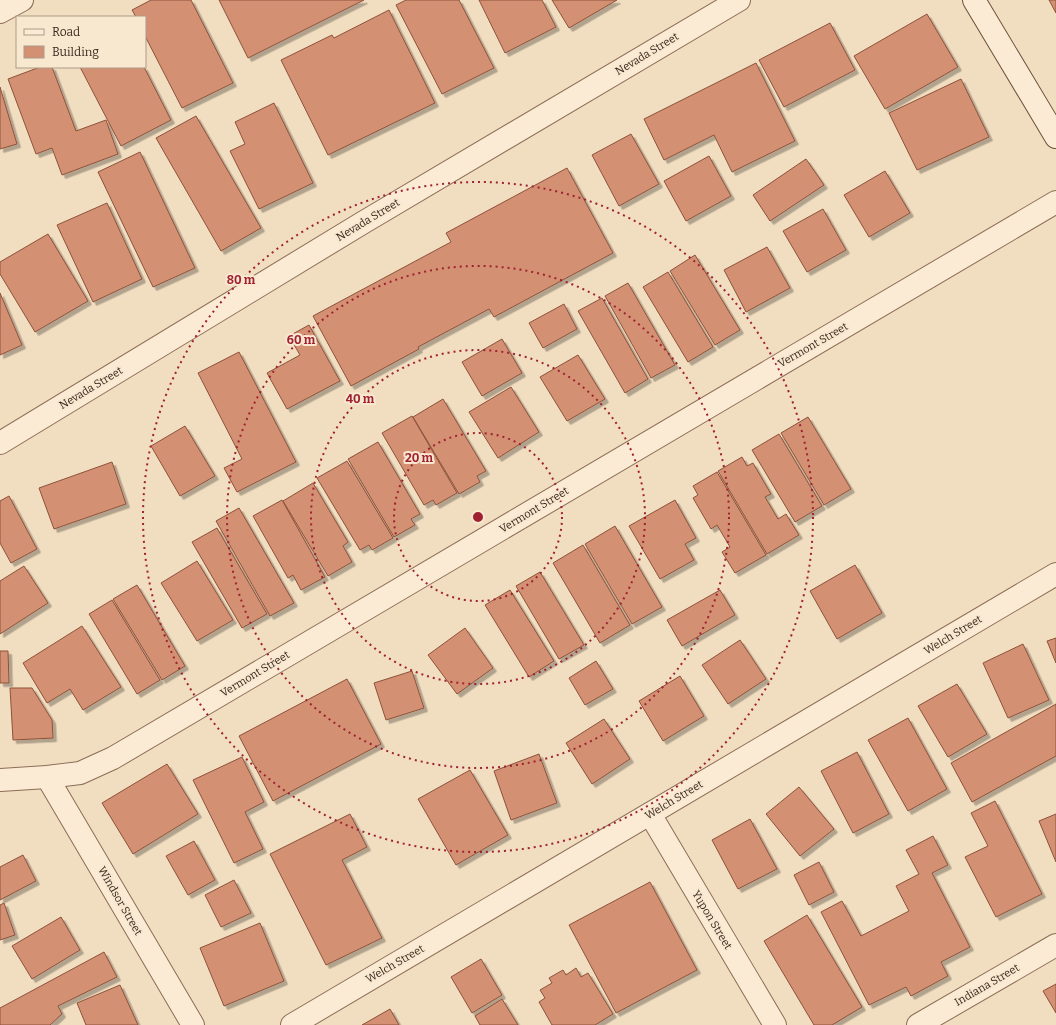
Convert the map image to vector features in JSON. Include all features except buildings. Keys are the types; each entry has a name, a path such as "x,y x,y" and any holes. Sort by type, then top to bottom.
{"street":[{"path":"0,12 22,0"},
{"name":"Nevada Street","path":"0,443 364,222 739,0"},
{"path":"974,0 1056,137"},
{"name":"Vermont Street","path":"0,780 80,773 113,758 1056,202"},
{"name":"Welch Street","path":"292,1025 1056,574"},
{"name":"Windsor Street","path":"47,777 193,1025"},
{"name":"Yupon Street","path":"650,814 775,1025"},
{"name":"Indiana Street","path":"918,1025 1056,946"}]}
